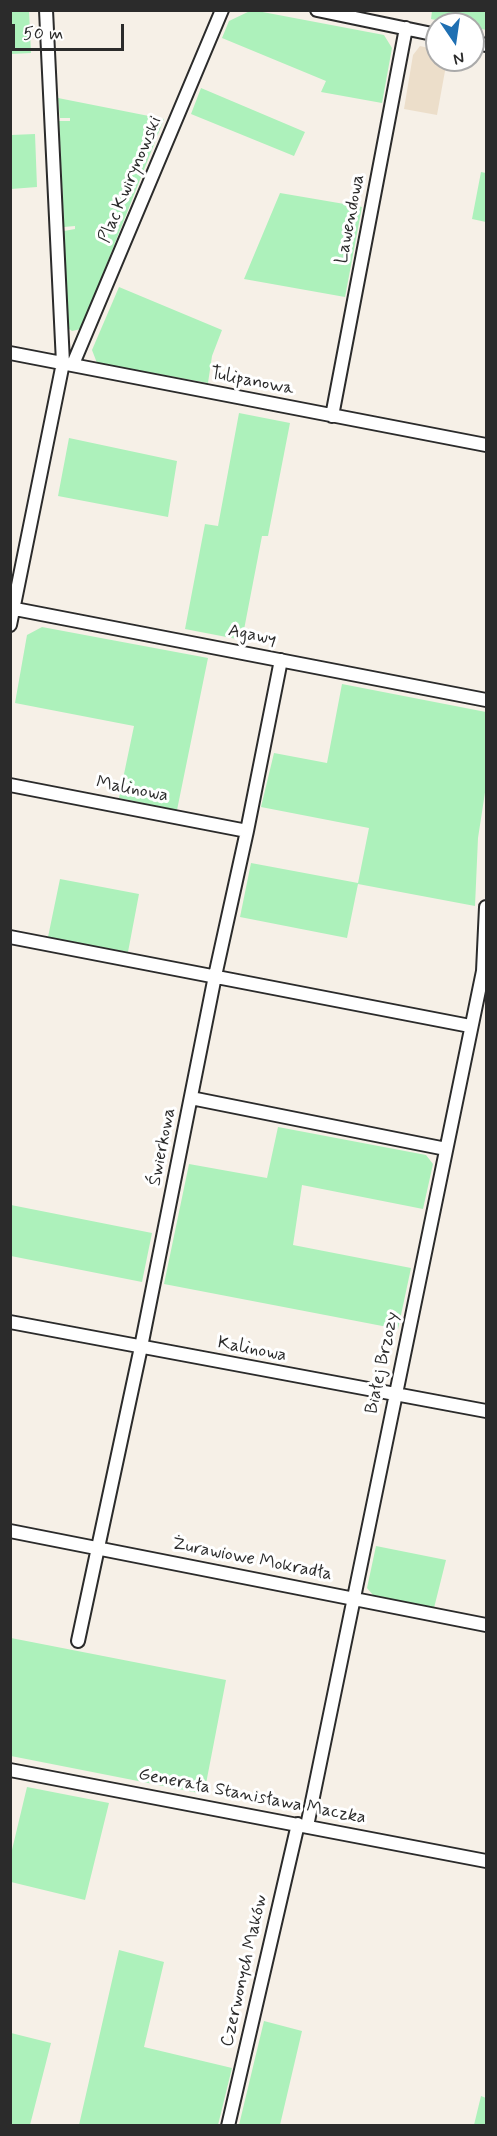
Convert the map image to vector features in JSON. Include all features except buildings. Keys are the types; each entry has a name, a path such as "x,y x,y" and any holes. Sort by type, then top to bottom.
{"street":[{"path":"10,625 68,364 46,10"},
{"name":"Plac Kwirynowski","path":"68,364 222,10"},
{"path":"317,10 425,32"},
{"name":"Lawendowa","path":"332,416 406,28"},
{"name":"Tulipanowa","path":"10,353 486,445"},
{"name":"Agawy","path":"12,609 486,700"},
{"name":"Świerkowa","path":"78,1641 141,1347 281,660"},
{"name":"Malinowa","path":"10,785 247,831"},
{"name":"Białej Brzozy","path":"302,1825 396,1395 483,971 486,907"},
{"path":"10,938 470,1026"},
{"path":"191,1098 446,1149"},
{"name":"Kalinowa","path":"10,1322 486,1411"},
{"name":"Żurawiowe Mokradła","path":"10,1531 486,1625"},
{"name":"Generała Stanisława Maczka","path":"10,1770 486,1861"},
{"name":"Czerwonych Maków","path":"228,2126 302,1825"}],"shaded area":[{"path":"420,46 425,47 425,72 445,72 437,115 404,109 413,55"}],"green space":[{"path":"11,10 29,11 31,53 11,54"},
{"path":"252,10 384,35 392,48 382,103 321,92 326,81 222,38 229,21"},
{"path":"486,11 486,30 485,12 432,12"},
{"path":"201,88 305,132 294,156 191,114"},
{"path":"58,98 164,119 81,329 72,331 68,328 64,231 75,229 75,226 64,227 59,121 70,121 70,118 60,118"},
{"path":"35,134 37,187 11,189 11,135"},
{"path":"481,172 486,173 486,222 472,219"},
{"path":"280,193 362,207 345,297 244,279"},
{"path":"119,287 222,330 212,356 208,383 97,363 92,350"},
{"path":"239,413 290,423 268,536 262,536 242,640 185,629 205,524 218,526"},
{"path":"69,438 177,461 168,517 58,496"},
{"path":"42,627 208,658 177,810 119,798 134,726 15,703 27,635"},
{"path":"342,684 486,712 486,786 478,838 475,906 358,884 347,938 240,917 251,863 358,883 369,828 261,807 274,753 327,763"},
{"path":"60,879 139,894 128,952 48,937"},
{"path":"278,1127 426,1155 433,1164 423,1209 302,1185 293,1245 411,1268 398,1329 164,1284 189,1164 267,1178"},
{"path":"11,1205 152,1233 142,1282 11,1256"},
{"path":"376,1546 446,1560 434,1608 373,1595 367,1588"},
{"path":"11,1638 226,1680 204,1794 11,1756"},
{"path":"27,1787 109,1803 85,1900 11,1882 11,1854"},
{"path":"119,1950 164,1962 144,2047 232,2068 218,2125 79,2125"},
{"path":"264,2021 302,2031 280,2125 239,2125"},
{"path":"11,2033 51,2043 30,2125 11,2125"},
{"path":"481,2096 486,2098 486,2125 474,2125"}]}
